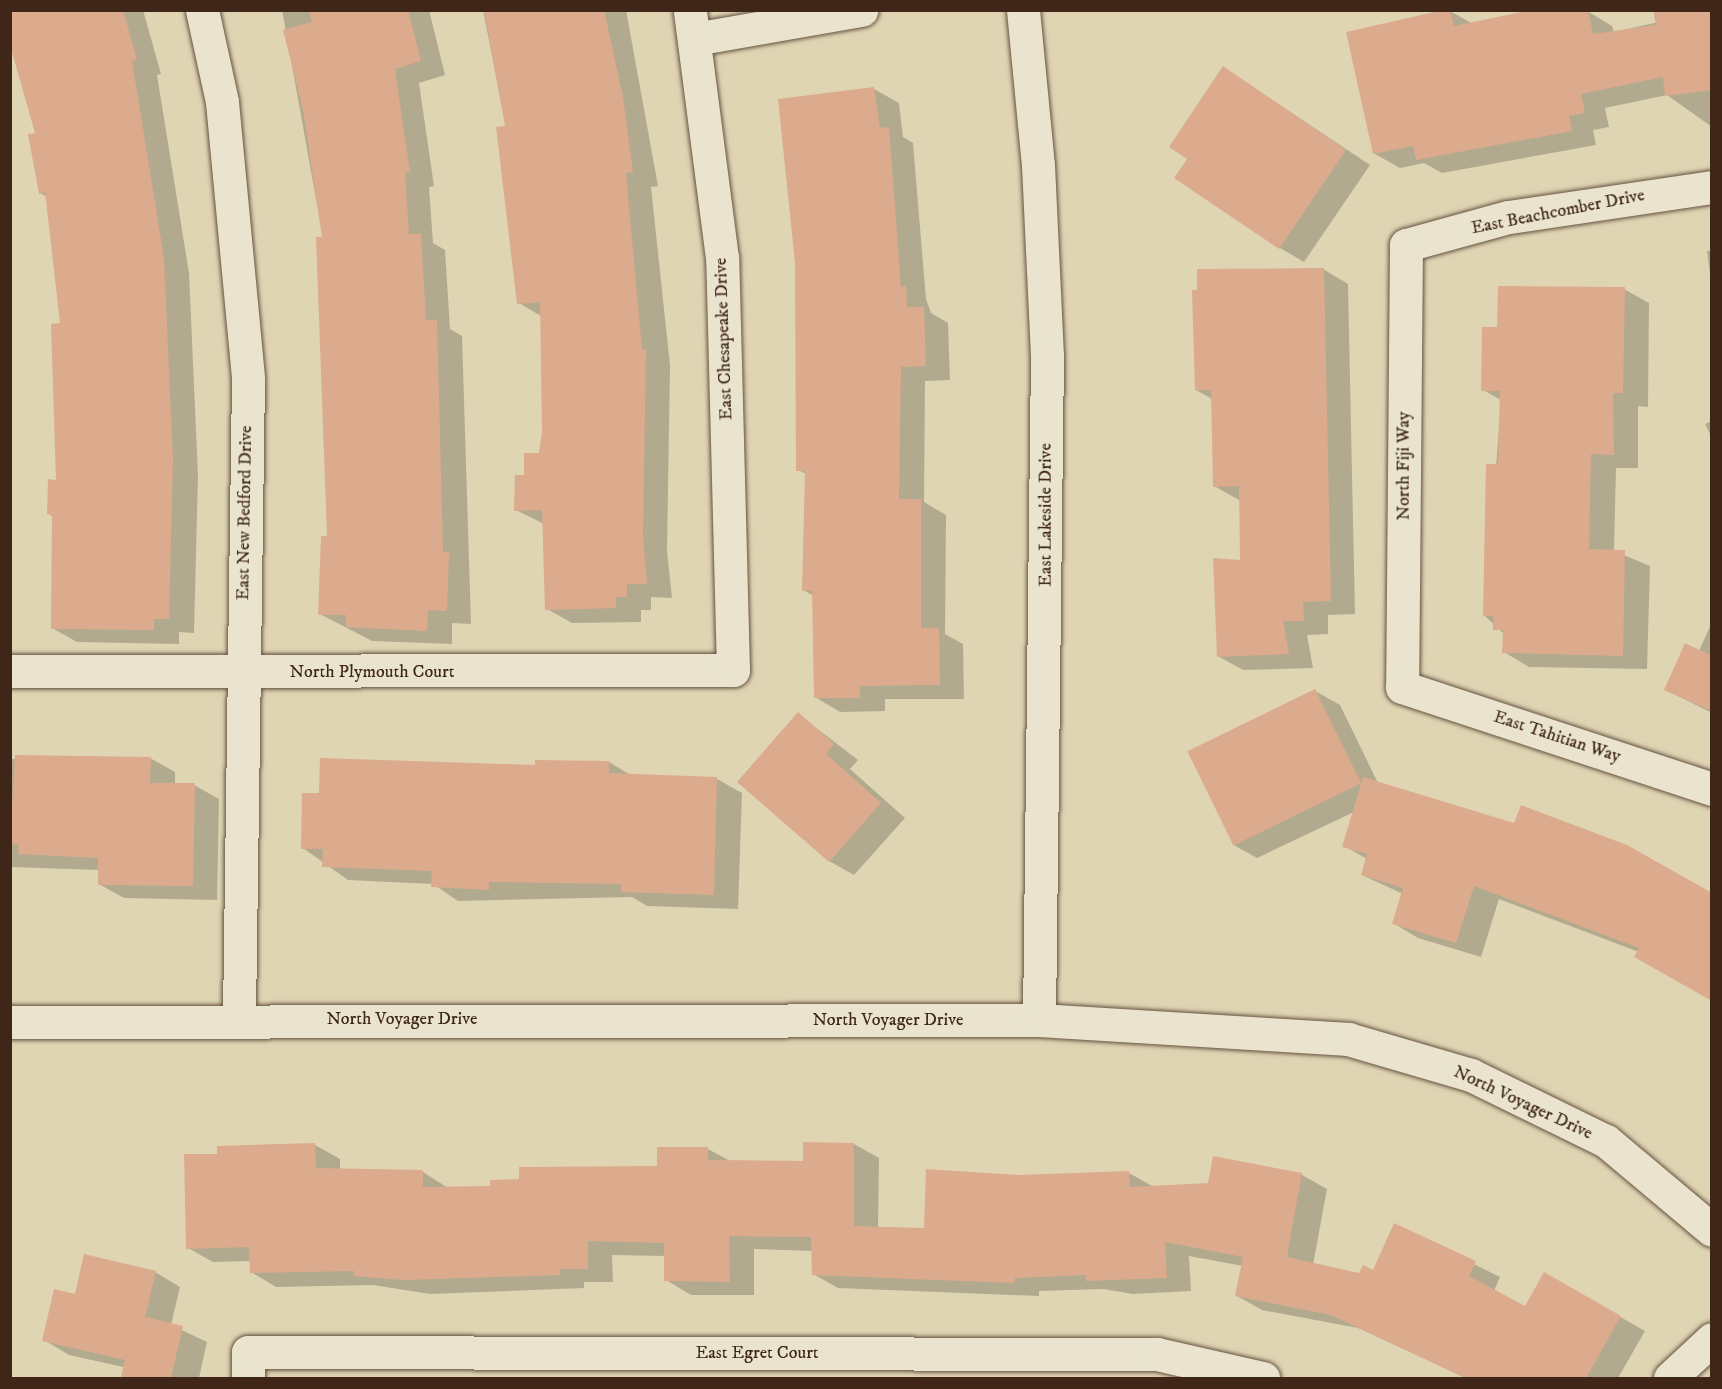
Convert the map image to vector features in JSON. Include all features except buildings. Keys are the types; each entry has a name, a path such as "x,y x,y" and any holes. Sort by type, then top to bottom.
{"street":[{"name":"East New Bedford Drive","path":"202,10 222,102 248,379 242,672 239,1018"},
{"path":"692,25 862,10"},
{"name":"East Lakeside Drive","path":"1023,10 1038,165 1047,356 1040,1020"},
{"name":"East Chesapeake Drive","path":"692,25 722,258 733,670"},
{"name":"East Beachcomber Drive","path":"1406,245 1519,215 1712,187"},
{"name":"North Fiji Way","path":"1402,687 1406,245"},
{"name":"North Plymouth Court","path":"10,671 733,670"},
{"name":"East Tahitian Way","path":"1402,687 1712,789"},
{"name":"North Voyager Drive","path":"10,1022 239,1018 1040,1020 1348,1039 1471,1075 1606,1141 1712,1230"},
{"path":"1670,1378 1712,1339"},
{"name":"East Egret Court","path":"248,1365 1157,1354 1263,1378"}]}
